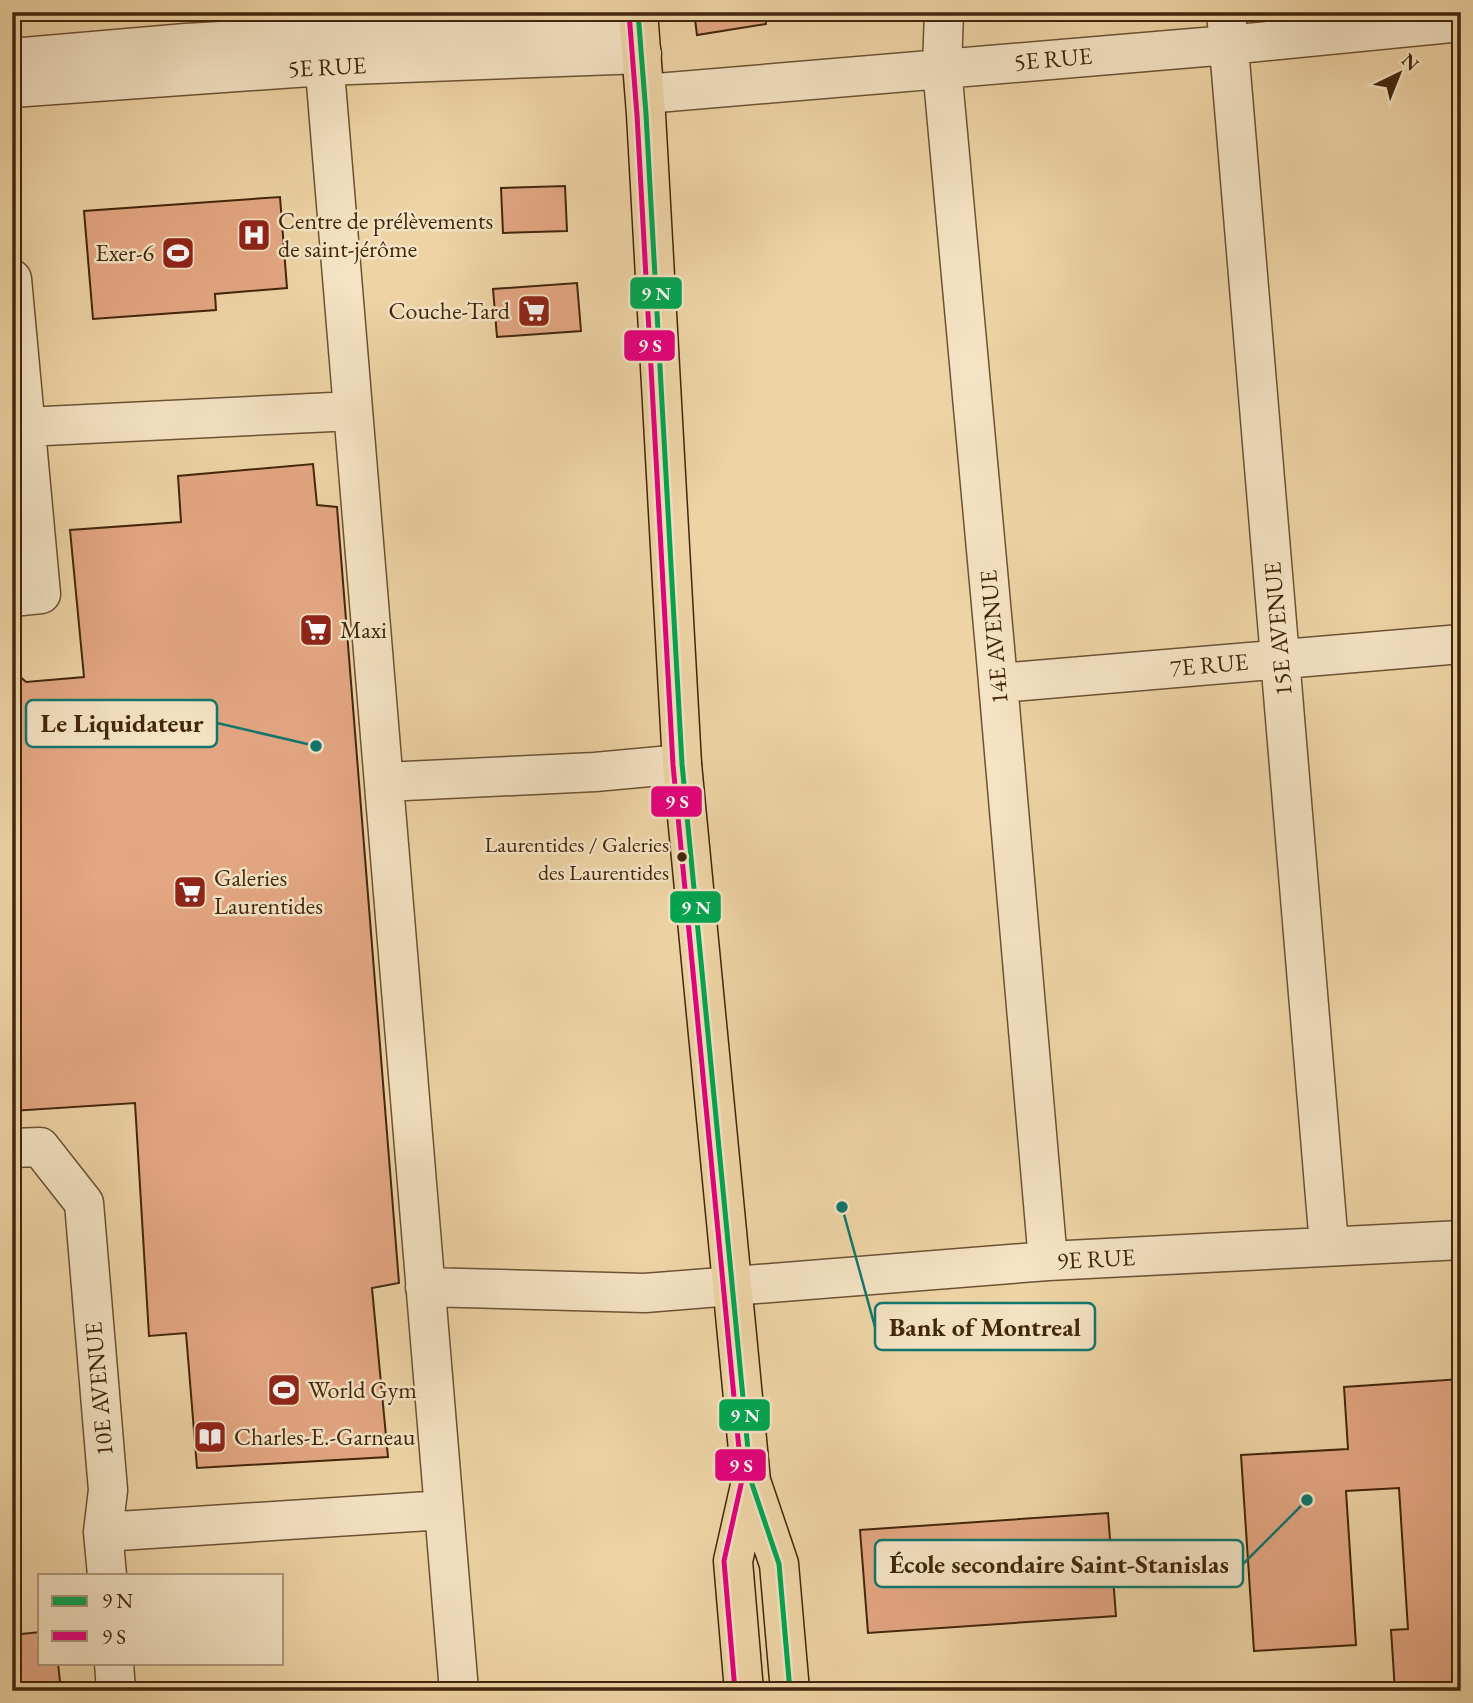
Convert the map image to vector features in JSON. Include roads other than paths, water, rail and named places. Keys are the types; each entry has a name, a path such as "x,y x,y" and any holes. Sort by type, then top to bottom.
{"main road":[{"path":"639,27 682,764 751,1481 779,1564 790,1691"},
{"path":"744,1691 733,1561 751,1481"}],"street":[{"name":"14E AVENUE","path":"944,12 942,68 999,683 1048,1261"},
{"name":"5E RUE","path":"645,94 942,68 1227,29 1461,22"},
{"name":"5E RUE","path":"12,88 323,51 639,27"},
{"name":"15E AVENUE","path":"1227,29 1329,1245"},
{"name":"5E RUE","path":"12,58 186,43 323,51"},
{"path":"323,51 459,1691"},
{"path":"12,279 20,406 41,594 12,597"},
{"path":"20,406 353,411"},
{"name":"7E RUE","path":"999,683 1461,644"},
{"path":"383,782 595,772 682,764"},
{"name":"10E AVENUE","path":"12,1147 40,1147 84,1203 108,1490 103,1532 107,1574"},
{"name":"9E RUE","path":"425,1287 645,1293 1048,1261 1461,1240"},
{"path":"103,1532 444,1510"},
{"path":"114,1664 116,1691"}],"place":[{"name":"Centre de prélèvements de saint-jérôme","path":"254,235"},
{"name":"Exer-6","path":"178,253"},
{"name":"Couche-Tard","path":"534,311"},
{"name":"Maxi","path":"316,630"},
{"name":"Le Liquidateur","path":"316,746"},
{"name":"Laurentides / Galeries des Laurentides","path":"682,857"},
{"name":"Galeries Laurentides","path":"190,892"},
{"name":"Bank of Montreal","path":"842,1207"},
{"name":"World Gym","path":"284,1390"},
{"name":"Charles-E.-Garneau","path":"210,1437"},
{"name":"École secondaire Saint-Stanislas","path":"1307,1500"}]}
